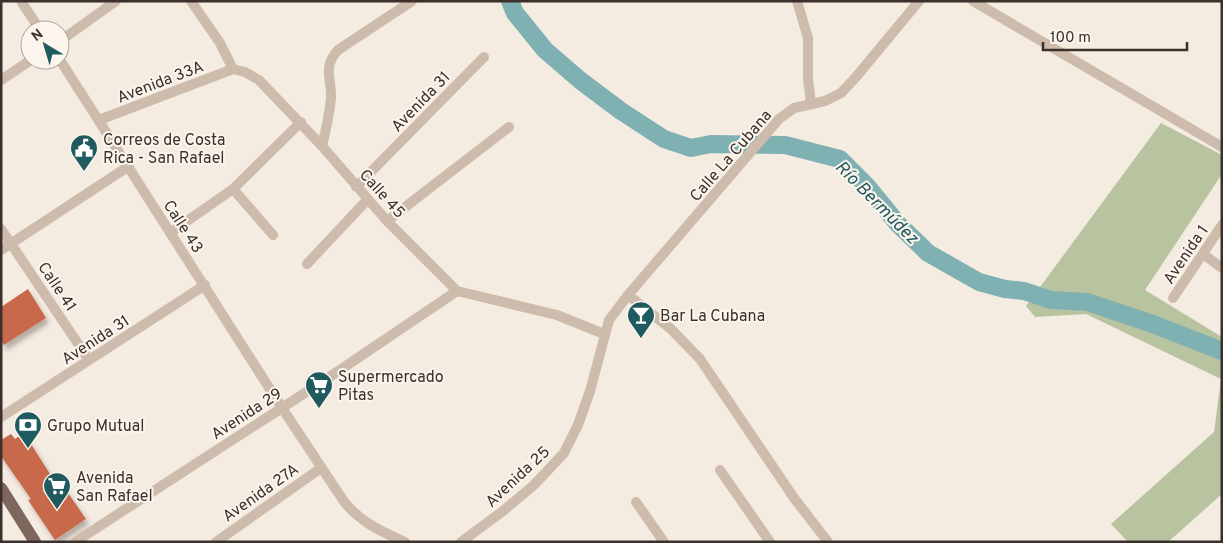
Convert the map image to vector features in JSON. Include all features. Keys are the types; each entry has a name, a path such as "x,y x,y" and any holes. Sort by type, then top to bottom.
{"main road":[{"path":"1,488 36,542"}],"street":[{"path":"21,1 33,20"},
{"path":"70,33 116,1"},
{"path":"191,1 220,43 233,69"},
{"path":"322,146 328,124 331,95 328,78 332,57 338,50 412,1"},
{"path":"797,1 808,38 808,79 811,103"},
{"name":"Calle La Cubana","path":"604,334 609,320 628,295 779,119 794,108 825,101 840,93 856,77 919,1"},
{"path":"973,1 1222,147"},
{"name":"Avenida 31","path":"356,186 484,57"},
{"path":"1,80 20,68"},
{"name":"Avenida 33A","path":"98,120 233,69"},
{"name":"Calle 45","path":"233,69 245,72 259,80 301,122 387,221 457,290"},
{"name":"Calle 43","path":"66,70 282,408 350,509 363,520 383,532 406,542"},
{"path":"170,233 233,189 301,122"},
{"path":"387,221 509,127"},
{"path":"1,250 129,166"},
{"path":"233,189 273,235"},
{"path":"307,264 368,199"},
{"name":"Avenida 1","path":"1173,298 1222,225"},
{"name":"Calle 41","path":"1,229 90,360"},
{"path":"1203,254 1222,268"},
{"name":"Avenida 31","path":"1,417 205,285"},
{"path":"457,290 557,315 604,334"},
{"name":"Avenida 29","path":"75,542 282,408 457,290"},
{"path":"628,295 671,329 700,358 794,498 828,542"},
{"name":"Avenida 25","path":"461,542 504,511 534,485 564,453 578,425 590,391 604,334"},
{"name":"Avenida 27A","path":"216,542 321,468"},
{"path":"720,470 770,542"},
{"path":"636,502 664,542"}],"green space":[{"path":"1161,123 1222,155 1222,174 1145,290 1222,337 1222,494 1168,542 1128,542 1111,524 1214,432 1221,379 1086,314 1035,317 1026,306"}],"building":[{"path":"28,289 46,318 4,345 1,341 1,307"},
{"path":"24,433 55,482 59,480 86,519 55,540 28,500 31,499 1,456 1,440 11,434 15,439"}],"waterway":[{"name":"Río Bermúdez","path":"510,1 515,13 545,50 581,81 621,111 664,139 691,148 711,144 785,145 840,159 866,185 898,224 928,253 979,282 1005,289 1024,291 1051,300 1087,302 1150,323 1222,351"}],"place":[{"name":"Correos de Costa Rica - San Rafael","path":"84,172"},
{"name":"Bar La Cubana","path":"641,339"},
{"name":"Supermercado Pitas","path":"319,409"},
{"name":"Grupo Mutual","path":"28,449"},
{"name":"Avenida San Rafael","path":"57,510"}]}
